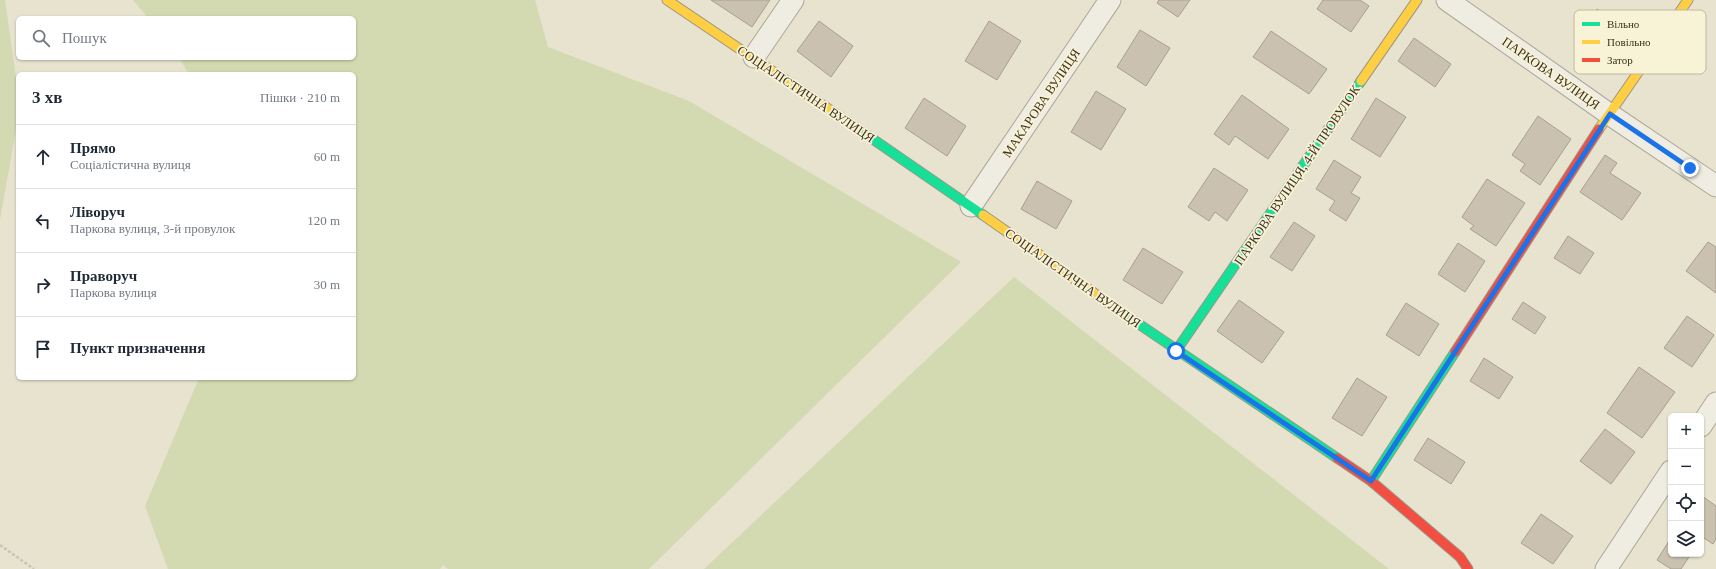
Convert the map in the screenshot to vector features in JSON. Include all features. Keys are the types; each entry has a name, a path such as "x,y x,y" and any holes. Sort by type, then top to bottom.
{"street":[{"name":"СОЦІАЛІСТИЧНА ВУЛИЦЯ","path":"667,0 754,57 971,206 1176,351 1371,481 1460,557 1468,569"},
{"path":"754,57 793,0"},
{"name":"МАКАРОВА ВУЛИЦЯ","path":"971,206 1110,0"},
{"name":"ПАРКОВА ВУЛИЦЯ, 4-Й ПРОВУЛОК","path":"1176,351 1417,0"},
{"name":"ПАРКОВА ВУЛИЦЯ","path":"1447,0 1716,186"},
{"path":"1681,10 1688,0"},
{"path":"1371,481 1637,74"},
{"path":"1704,421 1716,403"},
{"path":"1606,569 1668,476"}],"path":[{"path":"0,545 34,569"}],"green space":[{"path":"0,0 5,0 16,78 16,129 0,220"},
{"path":"133,0 535,0 548,47 689,101 961,262 649,569 448,569 443,565 440,569 168,569 145,506 198,380 356,380 356,72 188,72 180,60 356,60 356,16 146,16"},
{"path":"1014,277 1389,569 704,569"}],"building":[{"path":"711,0 770,0 752,27"},
{"path":"1159,0 1190,0 1178,17 1157,3"},
{"path":"1323,0 1360,0 1369,6 1351,32 1317,9"},
{"path":"819,21 853,46 831,77 797,51"},
{"path":"989,21 1021,41 997,80 965,61"},
{"path":"1140,30 1170,48 1146,86 1117,67"},
{"path":"1271,31 1327,69 1309,94 1253,57"},
{"path":"1414,38 1451,64 1435,87 1398,61"},
{"path":"1096,91 1126,109 1101,150 1071,132"},
{"path":"1242,95 1289,129 1268,159 1235,136 1229,145 1214,134"},
{"path":"924,98 966,126 947,156 905,128"},
{"path":"1376,98 1406,117 1380,157 1351,139"},
{"path":"1538,116 1571,139 1540,185 1520,171 1525,164 1512,155"},
{"path":"1605,155 1617,163 1610,173 1641,193 1622,220 1580,192"},
{"path":"1334,160 1361,177 1351,193 1360,198 1346,221 1329,210 1335,201 1316,189"},
{"path":"1214,168 1248,190 1227,221 1215,212 1209,221 1188,207"},
{"path":"1487,179 1525,203 1496,246 1470,229 1474,226 1462,217"},
{"path":"1037,181 1072,201 1056,229 1021,209"},
{"path":"1294,222 1315,236 1292,271 1270,257"},
{"path":"1568,236 1594,253 1580,274 1554,258"},
{"path":"1708,242 1716,247 1716,293 1686,271"},
{"path":"1458,243 1485,261 1465,292 1438,274"},
{"path":"1143,248 1183,272 1162,304 1123,280"},
{"path":"1239,300 1284,332 1262,363 1217,331"},
{"path":"1523,302 1546,317 1535,334 1512,319"},
{"path":"1406,303 1439,324 1419,356 1386,335"},
{"path":"1687,316 1714,335 1692,367 1664,348"},
{"path":"1484,358 1513,377 1499,399 1470,381"},
{"path":"1639,367 1675,392 1642,438 1607,413"},
{"path":"1357,378 1387,397 1362,436 1332,418"},
{"path":"1605,429 1635,452 1611,484 1580,461"},
{"path":"1428,438 1465,462 1451,484 1414,460"},
{"path":"1704,497 1716,506 1716,539 1713,544 1704,538"},
{"path":"1541,514 1573,536 1553,564 1521,543"},
{"path":"1668,543 1668,557 1689,557 1681,569 1671,569 1657,560"}],"traffic: fast":[{"path":"1176,351 1361,81"},
{"path":"848,122 983,215"},
{"path":"1124,314 1337,458"},
{"path":"1371,481 1455,352"}],"traffic: slow":[{"path":"667,0 848,122"},
{"path":"1361,81 1417,0"},
{"path":"1681,10 1688,0"},
{"path":"1599,129 1637,74"},
{"path":"983,215 1124,314"}],"traffic: jam":[{"path":"1455,352 1599,129"},
{"path":"1337,458 1371,481 1460,557 1468,569"}],"route":[{"path":"1176,351 1371,481 1610,114 1690,168"}]}
